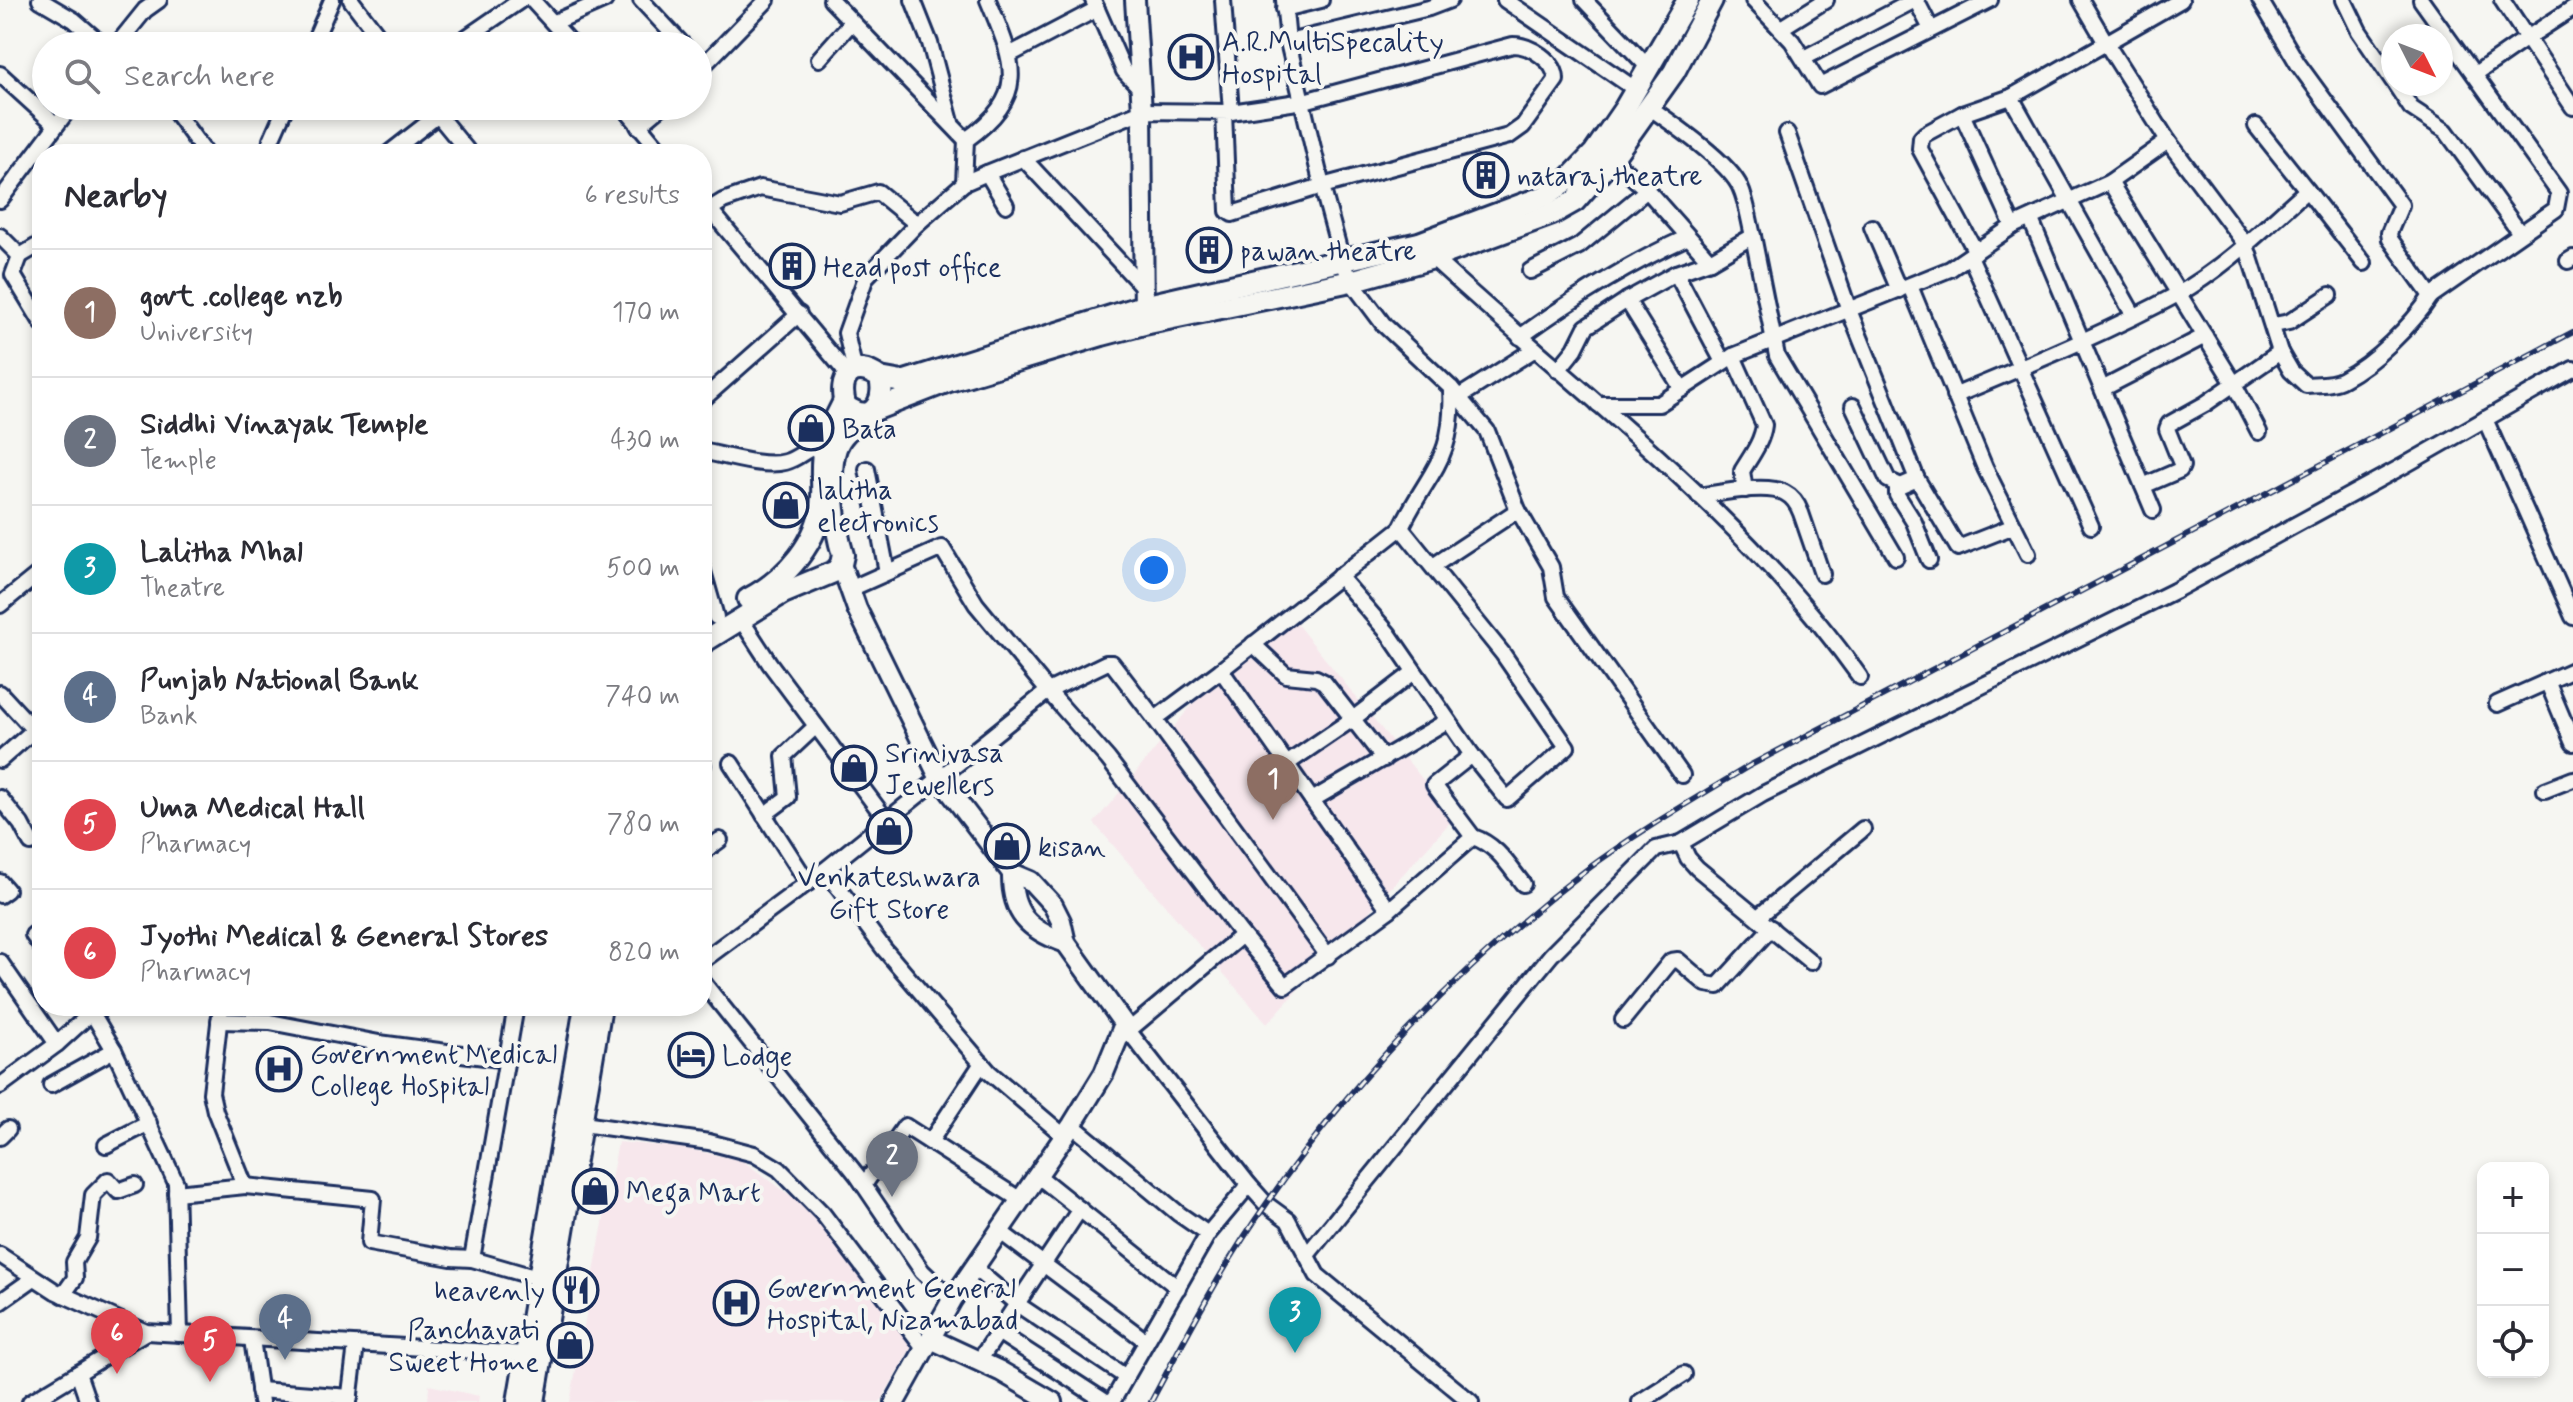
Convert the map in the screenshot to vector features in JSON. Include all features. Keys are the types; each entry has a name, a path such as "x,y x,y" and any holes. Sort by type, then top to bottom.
{"highway":[{"path":"1688,0 1625,108 1594,153 1560,187 1545,196 1419,243 1144,306 902,382 880,378 872,372 852,373 843,382 841,390 846,407 858,413 870,413 1144,306 1351,281 1433,258 1564,208 1582,194 1612,159 1674,72 1712,0"},
{"path":"830,445 880,404 883,391 880,378"},
{"path":"823,576 810,570 805,562 805,553 818,524 830,445 844,401"},
{"path":"712,636 783,593 836,571 841,555 830,445"},
{"path":"712,620 775,581 816,538 834,539 841,555"},
{"path":"518,1402 583,1016"},
{"path":"534,1402 599,1016"}],"main road":[{"path":"1135,0 1142,111 1144,306"},
{"path":"841,555 857,609 939,777 1012,873 1031,881 1053,905 1066,943 1126,1028 1104,1073 1068,1130 952,1300 895,1402"},
{"path":"1012,873 1011,896 1018,908 1041,934 1066,943"},
{"path":"928,1344 979,1361 1053,1402"}],"street":[{"path":"40,0 92,32"},
{"path":"126,32 145,10 159,0"},
{"path":"318,32 332,0"},
{"path":"351,0 375,32"},
{"path":"474,32 521,0"},
{"path":"532,0 563,32"},
{"path":"555,22 605,0"},
{"path":"641,0 671,32"},
{"path":"712,54 767,0"},
{"path":"831,0 966,140 964,183"},
{"path":"913,0 930,43 953,126"},
{"path":"966,140 987,125 1005,101 1010,83 1009,55 988,0"},
{"path":"852,373 846,333 866,277 917,224 964,183 1023,158 1142,111 1227,112 1304,101 1513,45 1521,45 1549,62 1557,75 1556,80 1516,133 1229,213 1227,112 1223,0"},
{"path":"1321,0 1284,4 1288,42 1322,186 1342,260 1351,281 1384,325 1455,393 1487,431 1518,510 1551,567 1556,597 1682,775"},
{"path":"1288,42 1414,12 1450,0"},
{"path":"1505,0 1635,89"},
{"path":"1584,0 1648,67"},
{"path":"1753,0 1781,28 1820,86 1990,0"},
{"path":"1781,28 1826,0"},
{"path":"1804,58 1916,0 1931,29"},
{"path":"2081,0 2168,141 2246,245 2274,325 2280,352 2291,371 2306,385 2342,381 2388,346 2431,296 2556,209 2559,193 2421,0"},
{"path":"2260,0 2298,64 2401,205 2389,233 2390,239 2431,296"},
{"path":"2344,0 2359,31 2381,64"},
{"path":"2502,0 2573,107"},
{"path":"2091,526 1973,254 1920,145 1925,134 1962,114 2011,97 2172,2"},
{"path":"1009,55 1095,4 1124,71 1140,88"},
{"path":"2475,74 2573,8"},
{"path":"819,59 852,22"},
{"path":"0,74 32,103"},
{"path":"2403,96 2411,108 2446,131 2520,233"},
{"path":"2011,97 2134,316"},
{"path":"1649,107 1733,175 1740,186 1753,236 1772,339 1787,376 1896,557"},
{"path":"1962,114 2013,226"},
{"path":"51,120 56,125"},
{"path":"42,144 60,120"},
{"path":"181,120 199,144"},
{"path":"270,144 280,120"},
{"path":"399,144 424,120"},
{"path":"443,120 462,144"},
{"path":"634,120 654,144"},
{"path":"638,126 645,120"},
{"path":"2256,126 2364,263"},
{"path":"1787,133 1849,310 1917,479 1958,548 2014,526"},
{"path":"1598,404 1659,404 1728,359 1950,269 2013,226 2110,182 2168,141"},
{"path":"0,200 32,157"},
{"path":"1023,158 1144,306"},
{"path":"1612,159 1647,190 1710,261"},
{"path":"987,173 1006,205"},
{"path":"2110,182 2180,293 2259,432"},
{"path":"712,205 760,188 840,203 878,192 917,224"},
{"path":"1530,271 1579,246 1647,190"},
{"path":"1954,396 2084,341 2180,293 2246,245 2307,190"},
{"path":"712,216 852,373"},
{"path":"2031,220 2153,510"},
{"path":"1872,227 1905,288 1985,468 2028,554"},
{"path":"0,236 20,256"},
{"path":"1558,370 1575,349 1586,327 1676,273 1710,261 1753,236"},
{"path":"1520,337 1569,301 1634,262 1688,237"},
{"path":"32,249 20,256 13,275 32,306"},
{"path":"1433,258 1668,465 1757,553 1833,639 1860,677"},
{"path":"1676,273 1764,425 1751,458 1742,471 1745,490"},
{"path":"2274,325 2289,322 2330,295"},
{"path":"1627,300 1682,389"},
{"path":"712,391 799,314"},
{"path":"2104,388 2205,336"},
{"path":"1455,393 1535,349"},
{"path":"2143,486 2180,470 2182,466 2167,429 2169,424 2205,404 2280,352"},
{"path":"1307,1255 1551,955 1650,853 1662,846 1681,843 1763,794 2174,591 2573,369"},
{"path":"1155,719 1401,528 1443,456 1455,393"},
{"path":"1853,406 1888,480 1897,486"},
{"path":"2485,419 2573,617"},
{"path":"712,453 784,463 809,447 830,445"},
{"path":"867,469 887,572"},
{"path":"1897,486 1917,479"},
{"path":"1897,486 1897,495 1914,522 1929,560"},
{"path":"1699,496 1774,490 1791,497 1801,513 1822,574"},
{"path":"1433,566 1518,510"},
{"path":"1339,576 1388,633 1447,721 1507,799 1567,747 1503,654 1401,528"},
{"path":"850,589 944,549 976,604 1108,759 1282,985 1288,985 1389,910 1473,837"},
{"path":"2558,580 2573,574"},
{"path":"0,605 32,579"},
{"path":"740,618 887,821"},
{"path":"1253,644 1286,675 1316,678 1324,682 1384,759"},
{"path":"712,954 825,870 1048,691 1106,663 1112,663 1328,956"},
{"path":"1221,670 1389,910"},
{"path":"2497,704 2573,670"},
{"path":"1288,763 1414,672"},
{"path":"2547,681 2573,743"},
{"path":"0,693 32,721"},
{"path":"1312,800 1447,721"},
{"path":"764,815 788,797 784,760 787,751 816,726"},
{"path":"0,760 32,731"},
{"path":"1472,755 1434,785 1473,837 1483,840 1497,851 1523,884"},
{"path":"731,763 808,883"},
{"path":"2545,790 2573,779"},
{"path":"0,798 21,824 31,843"},
{"path":"1758,917 1863,829"},
{"path":"712,846 720,840"},
{"path":"1681,843 1697,868 1811,962"},
{"path":"825,870 884,949 982,1063 1208,1234"},
{"path":"0,882 7,890 0,895"},
{"path":"1623,1020 1671,961 1678,960 1706,984 1718,986 1771,928"},
{"path":"1242,935 1126,1028 1249,1185 1266,1204 1288,1220 1317,1275 1471,1402"},
{"path":"0,962 32,1008"},
{"path":"712,994 864,1185 922,1271 952,1300"},
{"path":"38,1016 57,1044"},
{"path":"1,1084 57,1044 85,1016"},
{"path":"97,1016 176,1183 180,1334"},
{"path":"220,1016 211,1093 215,1111 245,1186"},
{"path":"232,1016 379,1043 507,1060"},
{"path":"472,1259 514,1016"},
{"path":"51,1085 114,1050"},
{"path":"930,1142 982,1063"},
{"path":"106,1145 149,1123"},
{"path":"583,1124 709,1142 754,1154 779,1169 823,1214 928,1344"},
{"path":"864,1185 905,1126 1019,1199"},
{"path":"1037,1175 1178,1288"},
{"path":"63,1295 75,1278 74,1262 88,1238 93,1195 108,1180 118,1191 135,1185"},
{"path":"998,1332 1109,1402 1208,1234 1249,1185"},
{"path":"176,1193 245,1186 373,1199 369,1243 472,1259 541,1279"},
{"path":"979,1361 1080,1209"},
{"path":"998,1230 1146,1341"},
{"path":"0,1255 63,1295 146,1332 526,1354"},
{"path":"973,1267 1017,1304 1126,1377"},
{"path":"0,1302 34,1278"},
{"path":"30,1402 146,1332"},
{"path":"252,1339 260,1396 350,1400 356,1345"},
{"path":"78,1373 88,1402"},
{"path":"1640,1402 1684,1374"},
{"path":"1661,1389 1670,1402"}],"shaded area":[{"path":"1292,618 1454,818 1267,1024 1094,823 1221,670"},
{"name":"Government General Hospital, Nizamabad","path":"618,1142 684,1148 743,1161 801,1203 914,1343 880,1402 570,1402"},
{"path":"429,1385 479,1396 478,1402 428,1402"}],"railway":[{"path":"1151,1402 1235,1251 1301,1156 1337,1111 1374,1067 1454,984 1585,871 1749,766 2573,332"}],"place":[{"name":"A.R.MultiSpecality Hospital","path":"1191,57"},
{"name":"nataraj theatre","path":"1486,175"},
{"name":"pawan theatre","path":"1209,250"},
{"name":"Head post office","path":"792,266"},
{"name":"Bata","path":"811,428"},
{"name":"lalitha electronics","path":"786,505"},
{"name":"Srinivasa Jewellers","path":"854,768"},
{"name":"govt .college nzb","path":"1273,820"},
{"name":"Venkateshwara Gift Store","path":"889,831"},
{"name":"kisan","path":"1007,846"},
{"name":"Lodge","path":"691,1055"},
{"name":"Government Medical College Hospital","path":"279,1069"},
{"name":"Mega Mart","path":"595,1191"},
{"name":"Siddhi Vinayak Temple","path":"892,1197"},
{"name":"heavenly","path":"576,1290"},
{"name":"Government General Hospital, Nizamabad","path":"736,1303"},
{"name":"Panchavati Sweet Home","path":"570,1345"},
{"name":"Lalitha Mhal","path":"1295,1353"},
{"name":"Punjab National Bank","path":"285,1360"},
{"name":"Jyothi Medical & General Stores","path":"117,1374"},
{"name":"Uma Medical Hall","path":"210,1382"}]}
